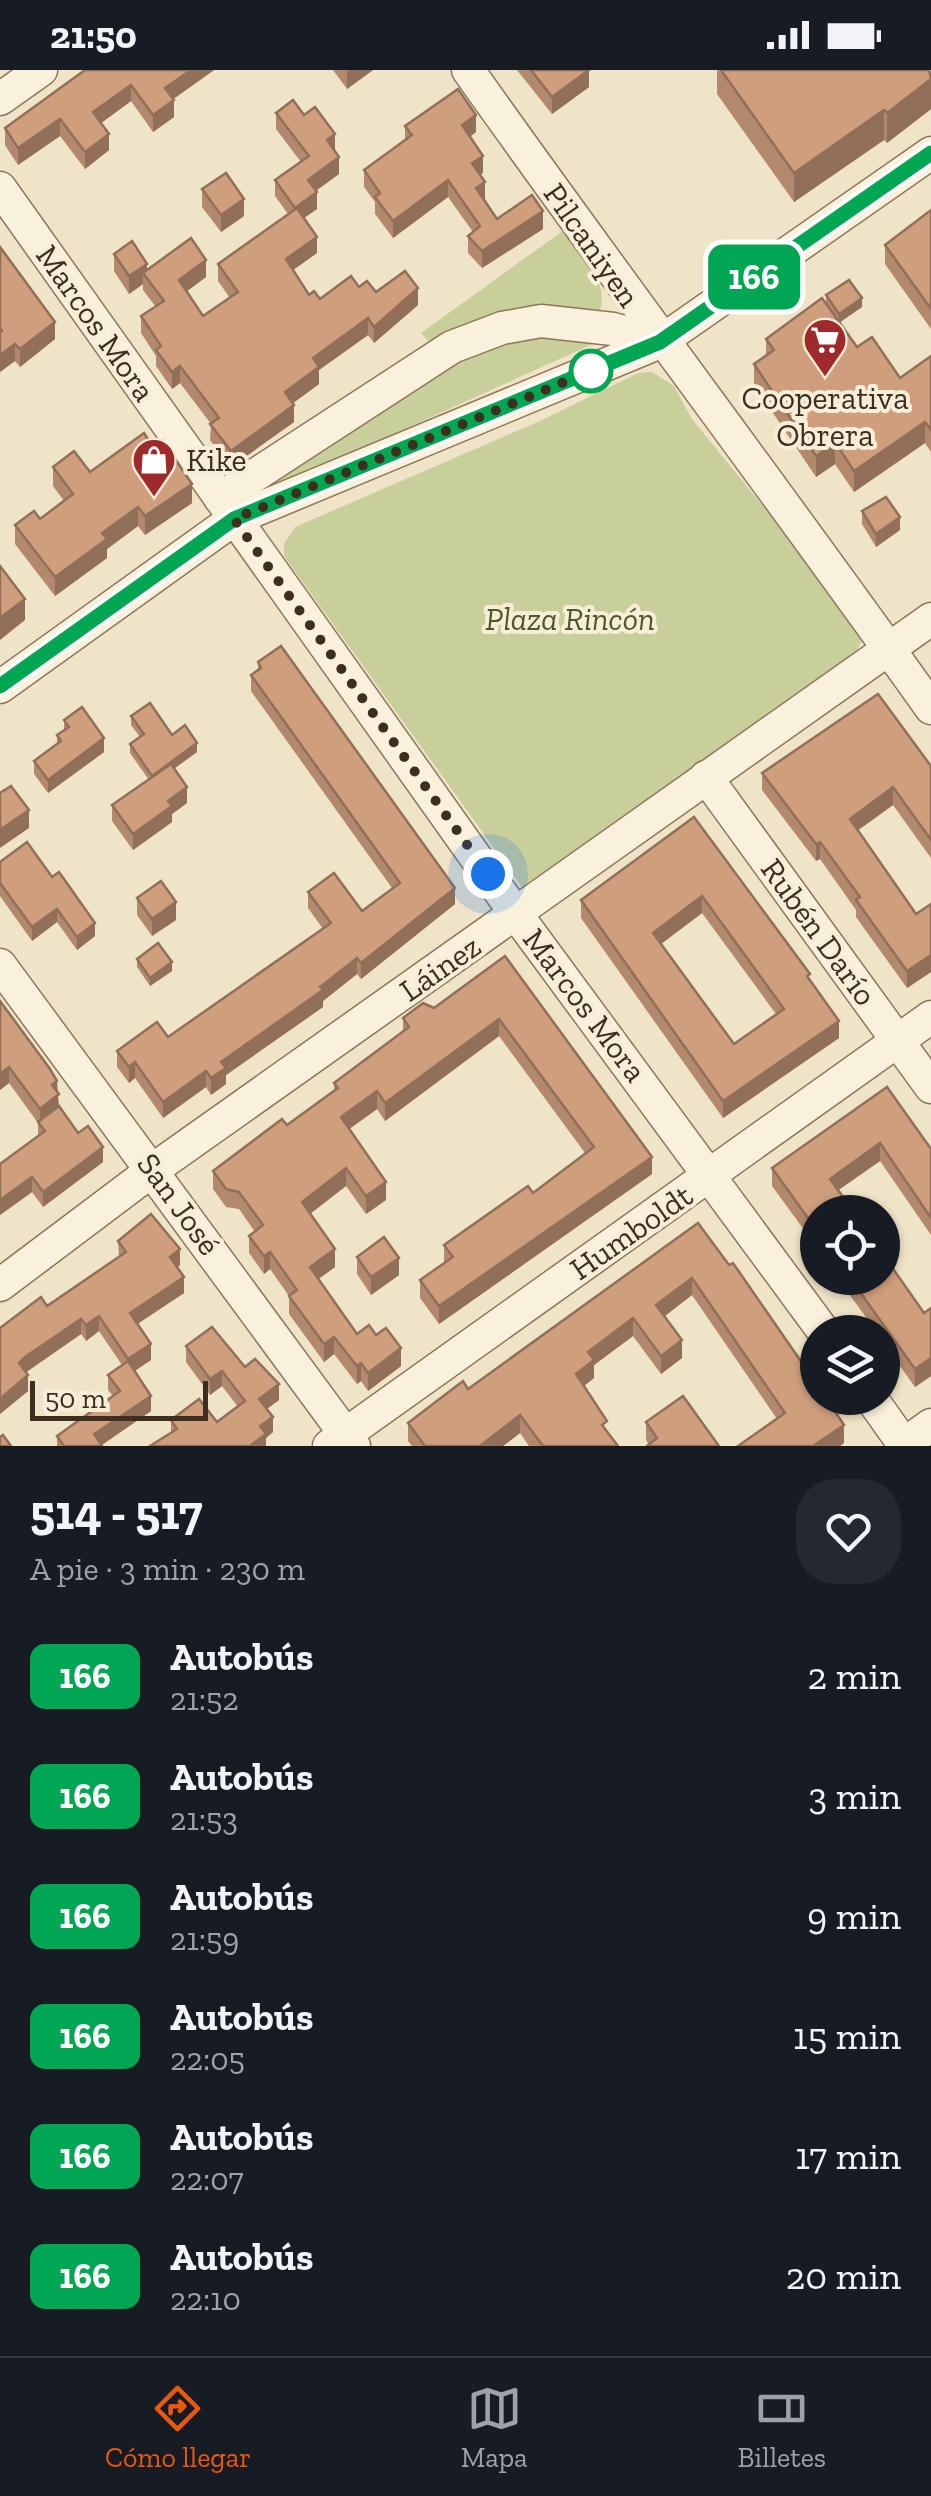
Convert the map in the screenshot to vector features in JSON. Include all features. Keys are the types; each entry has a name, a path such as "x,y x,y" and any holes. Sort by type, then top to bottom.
{"street":[{"path":"0,99 41,70"},
{"name":"Pilcaniyen","path":"468,70 660,342 931,708"},
{"path":"227,509 660,342 931,153"},
{"name":"Marcos Mora","path":"0,188 516,914 812,1315"},
{"path":"0,686 227,509 452,347 502,328 542,321 613,328 660,342"},
{"name":"Láinez","path":"0,1285 154,1169 931,619"},
{"name":"Rubén Darío","path":"706,777 931,1087"},
{"name":"San José","path":"0,965 154,1169 343,1442"},
{"name":"Humboldt","path":"343,1442 931,1018"},
{"path":"887,1415 911,1440"}],"green space":[{"path":"564,230 598,280 602,302 599,314 433,347 421,333"},
{"path":"569,335 604,339 256,496 427,378 505,337"},
{"name":"Plaza Rincón","path":"652,372 674,386 692,419 861,626 862,640 856,652 522,887 284,556 284,544 295,527 540,421 638,373"}],"building":[{"path":"85,70 191,70 165,88 174,100 153,115 131,85 93,112 109,134 85,152 60,119 18,148 5,128"},
{"path":"531,70 589,70 552,97"},
{"path":"721,70 929,70 931,79 887,113 884,110 794,173"},
{"path":"458,89 476,115 462,125 483,156 472,163 485,182 476,188 497,219 532,195 543,211 482,251 468,236 480,226 448,180 393,221 375,197 380,193 364,170 412,135 405,126"},
{"path":"293,100 304,115 315,107 335,134 327,140 339,157 308,180 317,192 295,208 275,180 309,156 276,113"},
{"path":"226,173 244,199 221,215 202,189"},
{"path":"297,208 317,237 286,259 309,295 314,291 320,299 351,276 359,287 367,281 376,292 405,271 418,288 374,327 368,318 313,358 319,367 285,392 294,405 231,451 210,424 219,418 180,366 172,372 156,350 161,346 141,316 164,301 143,273 191,238 206,260 179,280 203,316 238,292 218,264"},
{"path":"931,210 931,309 885,245"},
{"path":"132,241 147,264 129,276 114,254"},
{"path":"0,247 55,322 20,349 15,344 0,355 2,331"},
{"path":"849,280 862,298 839,314 826,295"},
{"path":"822,298 857,347 872,337 900,378 931,356 931,430 925,422 854,471 835,442 816,456 754,364 774,350 766,339"},
{"path":"144,433 153,447 163,441 192,484 145,516 138,507 102,533 107,539 55,577 15,525 34,511 40,519 73,494 53,467 74,451 90,472"},
{"path":"886,497 900,517 876,534 862,511"},
{"path":"0,566 25,599 0,618"},
{"path":"281,646 455,888 361,963 357,958 320,987 323,990 221,1062 226,1068 211,1078 206,1071 163,1102 135,1062 129,1067 117,1051 157,1022 168,1037 331,923 308,892 334,873 362,911 400,883 251,675 261,668 258,662"},
{"path":"878,694 931,766 931,840 893,787 850,819 916,914 931,904 931,955 907,971 820,842 816,844 762,773"},
{"path":"150,703 172,735 185,725 197,743 152,776 130,744 144,734 131,716"},
{"path":"82,707 104,738 48,780 34,761 61,741 57,735 69,727 64,720"},
{"path":"171,764 187,787 168,801 172,806 133,834 112,805"},
{"path":"11,786 29,810 0,830 0,793"},
{"path":"694,817 810,974 807,976 839,1021 723,1101 581,900","holes":["702,896 784,1009 734,1044 653,933"]},
{"path":"27,842 52,877 59,872 95,923 77,937 57,909 32,927 0,883 0,862"},
{"path":"161,881 176,902 152,919 137,898"},
{"path":"158,943 172,962 150,978 137,959"},
{"path":"505,956 652,1157 439,1306 420,1280 453,1257 444,1245 528,1186 533,1193 594,1147 499,1019 385,1103 377,1091 341,1117 386,1182 366,1196 346,1168 302,1202 335,1249 310,1267 357,1334 369,1325 376,1335 386,1328 401,1348 368,1373 361,1363 357,1366 334,1337 324,1344 289,1296 297,1290 270,1252 264,1256 249,1236 263,1225 239,1192 226,1189 213,1171 282,1119 287,1125 338,1088 334,1083 409,1027 403,1018 423,1003 434,1008"},
{"path":"0,1001 57,1081 52,1085 59,1094 40,1109 9,1067 0,1074"},
{"path":"887,1087 931,1149 931,1218 880,1143 830,1179 842,1195 800,1195 800,1207 772,1168"},
{"path":"59,1106 78,1133 88,1126 103,1147 43,1192 32,1177 0,1200 0,1164 45,1131 38,1122"},
{"path":"151,1214 180,1249 170,1257 184,1277 130,1313 151,1344 128,1359 99,1316 86,1325 81,1319 25,1357 19,1363 28,1375 0,1399 0,1328 41,1297 47,1306 126,1252 118,1241"},
{"path":"698,1223 729,1265 733,1263 800,1360 800,1415 837,1415 844,1425 813,1446 738,1446 785,1413 692,1278 656,1305 682,1340 661,1356 633,1318 588,1352 594,1360 576,1374 607,1421 602,1425 618,1446 543,1446 520,1415 480,1446 425,1446 408,1423 463,1381 468,1389"},
{"path":"384,1237 399,1258 371,1277 357,1257"},
{"path":"900,1279 924,1313 931,1308 931,1358 915,1369 900,1348 900,1315 876,1315 862,1295 900,1295"},
{"path":"212,1327 245,1367 255,1359 279,1384 259,1399 273,1417 260,1426 266,1434 250,1446 150,1446 177,1429 171,1420 199,1399 217,1422 245,1401 222,1371 210,1379 186,1346"},
{"path":"128,1361 151,1396 94,1434 102,1446 64,1446 57,1436 120,1391 108,1375"},
{"path":"683,1396 719,1446 647,1446 657,1438 646,1422"},
{"path":"3,1435 11,1446 0,1446"}],"bus line":[{"name":"166","path":"0,686 234,519 660,342 931,153"}],"place":[{"name":"Cooperativa Obrera","path":"825,378"},
{"name":"Kike","path":"154,498"}],"route":[{"path":"488,874 234,519 591,371"}]}
